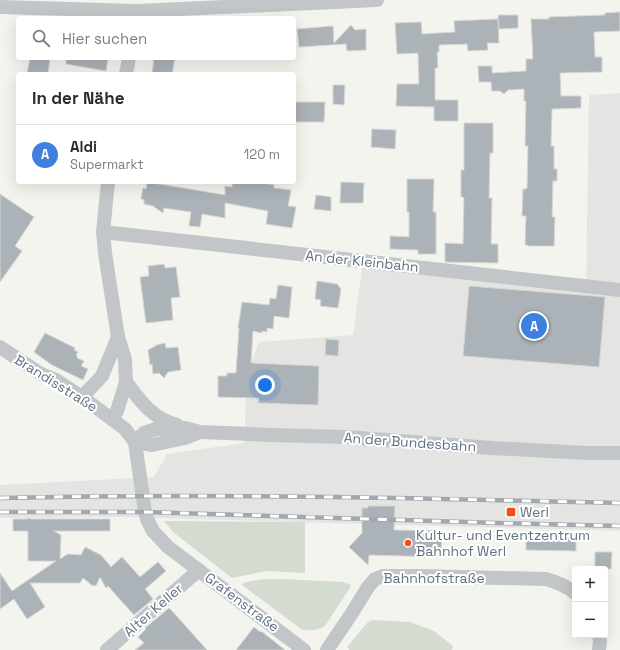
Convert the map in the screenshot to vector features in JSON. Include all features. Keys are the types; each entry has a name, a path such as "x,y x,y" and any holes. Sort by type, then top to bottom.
{"street":[{"path":"0,7 137,10 377,0"},
{"path":"126,72 129,60"},
{"path":"108,184 103,232 118,337 125,359 126,382 117,411 112,419"},
{"name":"An der Kleinbahn","path":"103,232 620,290"},
{"path":"82,397 102,376 118,337"},
{"name":"Brandisstraße","path":"0,348 41,374 56,380 82,397 125,429 135,442"},
{"path":"126,382 142,403 154,414 166,422 185,428"},
{"name":"An der Bundesbahn","path":"135,442 144,433 156,429 185,428 200,432 346,437 492,448 620,454"},
{"name":"An der Bundesbahn","path":"135,442 152,445 184,438 200,432"},
{"name":"Grafenstraße","path":"135,442 145,512 149,525 153,531 168,547 304,650"},
{"name":"Alter Keller","path":"107,650 199,570"},
{"name":"Bahnhofstraße","path":"327,650 368,586 375,579 383,576 546,579 560,583 572,591"},
{"path":"599,650 600,638"}],"shaded area":[{"path":"620,93 620,531 120,517 0,518 0,485 154,477 167,454 244,443 247,374 259,342 353,335 362,268 586,288 589,95"},
{"path":"164,521 305,522 305,573 267,571 232,578 173,532"},
{"path":"282,579 343,582 351,586 325,626 316,630 307,630 301,629 242,585 243,583 252,581"},
{"path":"373,620 410,622 434,631 453,646 452,650 349,650 347,647 368,622"}],"building":[{"path":"620,12 620,31 594,32 595,57 602,57 602,72 560,73 561,96 581,96 581,108 552,109 551,146 554,146 554,169 557,169 557,181 553,181 552,217 555,217 554,246 525,245 526,216 522,216 523,189 527,188 528,146 525,146 526,101 524,101 524,89 508,90 504,94 500,91 492,91 491,82 479,82 478,66 492,66 492,73 526,71 526,59 533,59 531,19 605,15 605,13"},
{"path":"498,15 518,15 518,28 499,29"},
{"path":"498,19 499,43 487,43 488,50 468,51 467,44 439,45 439,52 437,52 438,68 435,68 435,100 458,100 458,121 434,121 434,107 396,106 397,84 419,84 418,53 397,54 395,23 421,22 422,34 455,32 454,21"},
{"path":"351,25 355,30 366,29 366,50 347,51 346,44 299,47 297,29 333,26 334,43"},
{"path":"30,60 50,60 48,72 27,72"},
{"path":"66,60 108,60 106,71 66,64"},
{"path":"154,60 175,60 172,72 152,72"},
{"path":"333,85 345,85 344,105 333,104"},
{"path":"296,102 325,102 324,122 296,122"},
{"path":"464,123 493,123 493,153 490,153 489,198 492,198 491,244 498,244 498,263 445,262 445,243 463,244 464,198 461,197 461,170 464,170"},
{"path":"372,129 396,130 395,149 371,147"},
{"path":"407,179 434,179 433,212 436,212 436,254 418,254 418,250 390,249 390,236 409,237"},
{"path":"341,182 364,183 363,203 340,203"},
{"path":"147,184 159,184 225,195 225,186 232,187 232,184 274,185 274,188 291,190 288,206 296,207 292,228 266,224 268,211 225,203 225,218 202,214 200,227 189,226 191,212 164,208 163,213 153,206 144,204 144,200 141,199 143,188 146,189"},
{"path":"0,194 34,217 15,246 22,251 0,282"},
{"path":"316,195 331,197 331,211 314,209"},
{"path":"164,264 165,268 176,267 180,297 171,298 173,320 146,323 140,277 149,276 148,266"},
{"path":"317,281 337,284 341,289 338,308 320,306 321,300 315,299"},
{"path":"278,285 292,287 289,318 274,316 273,329 267,328 267,332 262,331 262,333 253,331 251,363 319,366 318,405 258,403 259,398 218,397 218,376 227,376 227,373 236,373 238,328 242,302 269,305 270,298 276,299"},
{"path":"469,286 605,297 599,367 463,356"},
{"path":"45,333 75,348 74,350 78,352 76,355 77,358 84,361 81,366 88,369 83,380 52,365 34,352"},
{"path":"326,339 339,340 338,356 325,355"},
{"path":"165,343 166,348 178,347 181,370 168,372 164,378 159,373 153,374 148,350"},
{"path":"368,506 395,506 394,530 442,531 441,557 369,555 368,565 349,547 362,533 362,508 368,508"},
{"path":"13,519 110,519 110,531 54,531 61,535 60,559 68,554 81,555 85,547 101,555 111,567 122,557 140,577 158,562 166,571 145,589 153,599 134,615 108,586 106,588 100,577 96,586 93,586 83,578 80,583 30,583 45,607 27,619 14,599 0,609 0,573 12,591 56,561 28,561 28,531 13,531"},
{"path":"526,537 576,538 576,551 526,550"},
{"path":"595,552 612,552 611,569 608,569 608,566 595,566"},
{"path":"169,608 207,650 135,650 144,643 138,637 146,629 145,628"},
{"path":"254,627 260,632 261,631 285,650 236,650"}],"railway":[{"path":"0,498 233,496 620,503"},
{"path":"0,512 145,512 620,526"}],"place":[{"name":"Aldi","path":"534,326"},
{"name":"Werl","path":"511,512"},
{"name":"Kultur- und Eventzentrum Bahnhof Werl","path":"408,543"}]}
